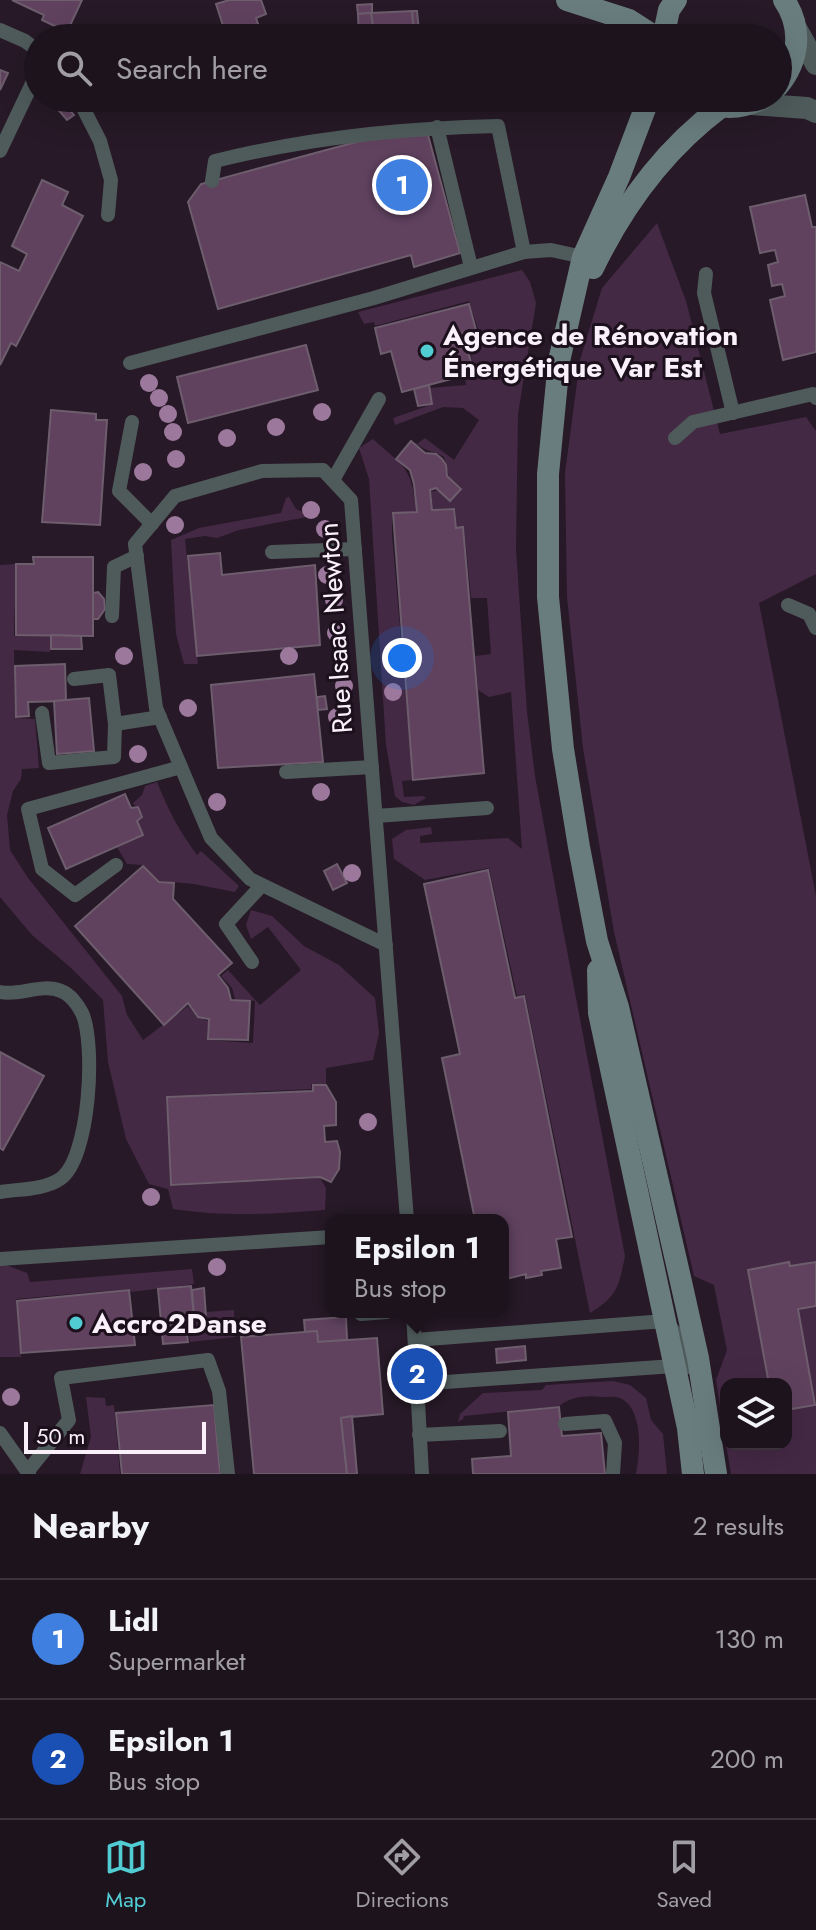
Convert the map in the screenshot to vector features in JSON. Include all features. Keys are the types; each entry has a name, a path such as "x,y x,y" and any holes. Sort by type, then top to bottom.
{"main road":[{"path":"567,0 636,24"},
{"path":"665,24 676,0"},
{"path":"784,0 797,30 792,64"},
{"path":"644,112 629,154 583,257 559,361 548,474 548,597 563,749 597,941 618,1007 678,1267 698,1358 716,1474"},
{"path":"571,312 618,223 641,190 672,150 715,112"},
{"path":"597,941 599,1013 688,1428 693,1474"}],"street":[{"path":"797,30 816,64"},
{"path":"792,106 816,112"}],"lane":[{"path":"0,30 24,41"},
{"path":"0,151 24,100"},
{"path":"85,112 100,141 111,180 108,215"},
{"path":"212,181 215,161 266,148 437,127 498,126 524,252"},
{"path":"437,127 471,267"},
{"path":"130,363 374,298 524,252 551,250 583,257"},
{"path":"706,274 704,293 733,413"},
{"path":"675,438 693,422 813,394 816,398"},
{"path":"333,480 379,399"},
{"path":"132,422 119,491 152,524"},
{"name":"Rue Isaac Newton","path":"137,556 135,544 175,496 262,471 323,470 351,500 407,1214"},
{"path":"272,552 355,549"},
{"path":"112,616 114,567 137,556 156,708 211,838 250,879 386,945"},
{"path":"788,605 809,614 816,628"},
{"path":"42,713 49,763 114,757 115,724 109,675 74,679"},
{"path":"115,724 160,717"},
{"path":"116,865 75,895 42,869 28,809 181,767"},
{"path":"286,772 372,767"},
{"path":"376,816 487,808"},
{"path":"252,962 226,924 262,885"},
{"path":"0,992 11,994 44,988 61,991 73,999 83,1015 90,1070 89,1099 79,1150 62,1178 47,1185 0,1192"},
{"path":"4,1257 325,1237"},
{"path":"413,1318 422,1474"},
{"path":"415,1340 665,1321 685,1350 706,1474"},
{"path":"0,1433 29,1473 69,1420 61,1378 208,1360 219,1391 228,1474"},
{"path":"417,1384 674,1366"},
{"path":"565,1424 605,1421 615,1443 613,1474"},
{"path":"419,1435 500,1431"}],"shaded area":[{"path":"657,223 686,301 720,434 806,417 816,431 816,574 759,603 816,896 816,1474 731,1474 727,1450 792,1450 792,1378 720,1378 720,1405 716,1380 727,1350 714,1285 694,1276 614,932 583,748 567,597 565,473 580,360 602,288"},
{"path":"522,270 530,282 536,303 518,414 516,549 527,712 535,776 625,1256 615,1290 606,1302 590,1313 525,994 517,996 489,868 425,880 394,859 392,839 406,830 431,827 432,834 420,836 420,843 508,838 522,849 511,692 489,697 478,690 475,656 491,654 487,598 471,598 464,527 457,527 455,508 433,509 431,492 438,490 450,501 462,488 449,477 444,457 417,444 425,438 454,460 479,420 463,408 443,407 395,425 393,418 433,404 430,388 466,385 465,378 475,374 470,351 477,349 473,333 478,329 469,301 375,326 374,322 364,324 358,312"},
{"path":"373,439 405,469 412,485 416,511 392,513 413,780 402,781 404,797 426,798 414,805 402,802 395,796 386,745 369,479 359,448"},
{"path":"289,497 296,509 312,516 239,530 217,538 185,539 198,664 184,664 176,634 171,540 199,528 281,513"},
{"path":"16,564 14,636 51,636 50,652 14,650 15,718 35,719 39,768 22,769 21,779 13,791 7,815 10,850 28,878 122,996 127,1015 143,1040 188,1006 197,1017 208,1021 207,1040 253,1043 255,1001 235,999 232,988 221,976 228,970 260,1005 301,970 268,927 251,939 246,925 251,910 272,916 304,946 339,965 375,998 379,1033 373,1060 326,1068 326,1084 311,1085 312,1089 166,1096 170,1186 320,1178 326,1188 325,1210 230,1214 173,1209 168,1189 149,1184 126,1139 108,1062 103,1000 32,935 0,897 0,565"},
{"path":"157,782 174,820 197,855 201,851 239,886 235,892 160,881 143,865 127,864 117,847 143,835 138,822 143,816 133,803 142,795 145,786"},
{"path":"0,1265 27,1273 30,1282 192,1269 194,1284 131,1292 129,1289 16,1299 21,1357 0,1357"},
{"path":"234,1310 235,1337 190,1342 187,1321 206,1317 206,1312"},
{"path":"613,1381 630,1385 646,1398 651,1420 663,1434 667,1474 636,1474 639,1455 637,1421 628,1404 618,1397 578,1397 559,1406 464,1416 458,1422 460,1414 483,1393 542,1390 546,1385"},
{"path":"86,1397 105,1398 106,1406 114,1405 120,1474 80,1474 91,1437"}],"building":[{"path":"12,0 82,0 71,24 50,24 42,20 44,15"},
{"path":"229,0 261,0 266,14 256,18 258,24 222,24 216,4"},
{"path":"372,4 372,13 358,14 357,5"},
{"path":"412,11 417,11 418,24 413,24"},
{"path":"412,11 413,24 373,24 371,13"},
{"path":"371,13 373,24 358,24 358,14"},
{"path":"0,70 8,73 0,90"},
{"path":"60,112 74,115 67,120"},
{"path":"428,135 460,253 414,267 411,255 218,309 188,202 201,184 378,136"},
{"path":"42,180 68,192 62,205 83,216 16,346 11,343 0,365 0,262 19,271 27,254 12,246"},
{"path":"805,195 812,227 816,227 816,352 783,360 770,300 785,296 782,284 772,286 768,265 778,262 775,250 760,253 750,207"},
{"path":"469,304 476,330 463,333 474,373 402,392 391,351 381,354 375,328"},
{"path":"470,331 475,348 468,350 463,333"},
{"path":"306,345 318,390 188,423 177,377"},
{"path":"429,385 432,404 418,406 414,389"},
{"path":"51,410 96,414 96,420 107,420 100,525 42,522"},
{"path":"411,441 425,453 436,454 442,459 447,476 461,489 450,501 436,488 430,490 432,510 454,509 456,528 463,527 484,773 413,780 393,513 417,512 410,470 396,459"},
{"path":"220,553 222,575 315,565 320,645 197,656 188,556"},
{"path":"33,557 93,557 93,636 16,635 16,564 34,564"},
{"path":"98,592 104,599 105,609 98,619 93,619 93,593"},
{"path":"51,635 81,636 82,649 51,649"},
{"path":"65,664 66,701 28,702 29,716 16,717 15,666"},
{"path":"314,674 323,762 218,768 211,685"},
{"path":"325,696 327,709 318,710 317,697"},
{"path":"89,698 94,751 57,754 54,701"},
{"path":"125,794 131,808 138,807 142,817 137,821 143,835 66,869 48,828"},
{"path":"337,864 347,883 333,890 324,871"},
{"path":"143,866 159,882 174,883 173,899 232,963 218,975 228,988 231,1000 250,1001 248,1040 208,1039 209,1019 198,1017 188,1003 164,1025 75,926"},
{"path":"488,870 515,998 524,996 572,1237 556,1239 561,1268 541,1271 542,1275 526,1278 526,1274 509,1278 509,1214 474,1214 442,1058 460,1054 424,884"},
{"path":"0,1052 44,1076 3,1150 0,1148"},
{"path":"313,1085 326,1085 336,1102 336,1125 324,1126 325,1142 337,1141 340,1152 339,1169 331,1182 320,1177 171,1185 167,1097 313,1091"},
{"path":"789,1262 790,1266 816,1262 816,1306 798,1309 815,1405 792,1409 792,1378 768,1378 748,1270"},
{"path":"191,1286 194,1317 185,1320 188,1342 163,1344 158,1289"},
{"path":"204,1288 206,1317 194,1317 192,1290"},
{"name":"Accro2Danse","path":"129,1290 135,1345 21,1353 17,1301"},
{"path":"346,1318 347,1340 318,1342 317,1331 305,1332 304,1320"},
{"path":"317,1331 318,1342 377,1338 383,1414 341,1418 347,1474 254,1474 241,1337"},
{"path":"525,1346 526,1360 497,1363 496,1349"},
{"path":"214,1405 220,1474 122,1474 116,1413"},
{"path":"559,1407 562,1436 601,1433 605,1474 473,1474 472,1459 511,1456 508,1412"},
{"path":"352,1416 357,1474 347,1474 341,1418"}],"place":[{"name":"Lidl","path":"402,185"},
{"name":"Agence de Rénovation Énergétique Var Est","path":"427,351"},
{"name":"Accro2Danse","path":"76,1323"},
{"name":"Epsilon 1","path":"417,1374"}]}
